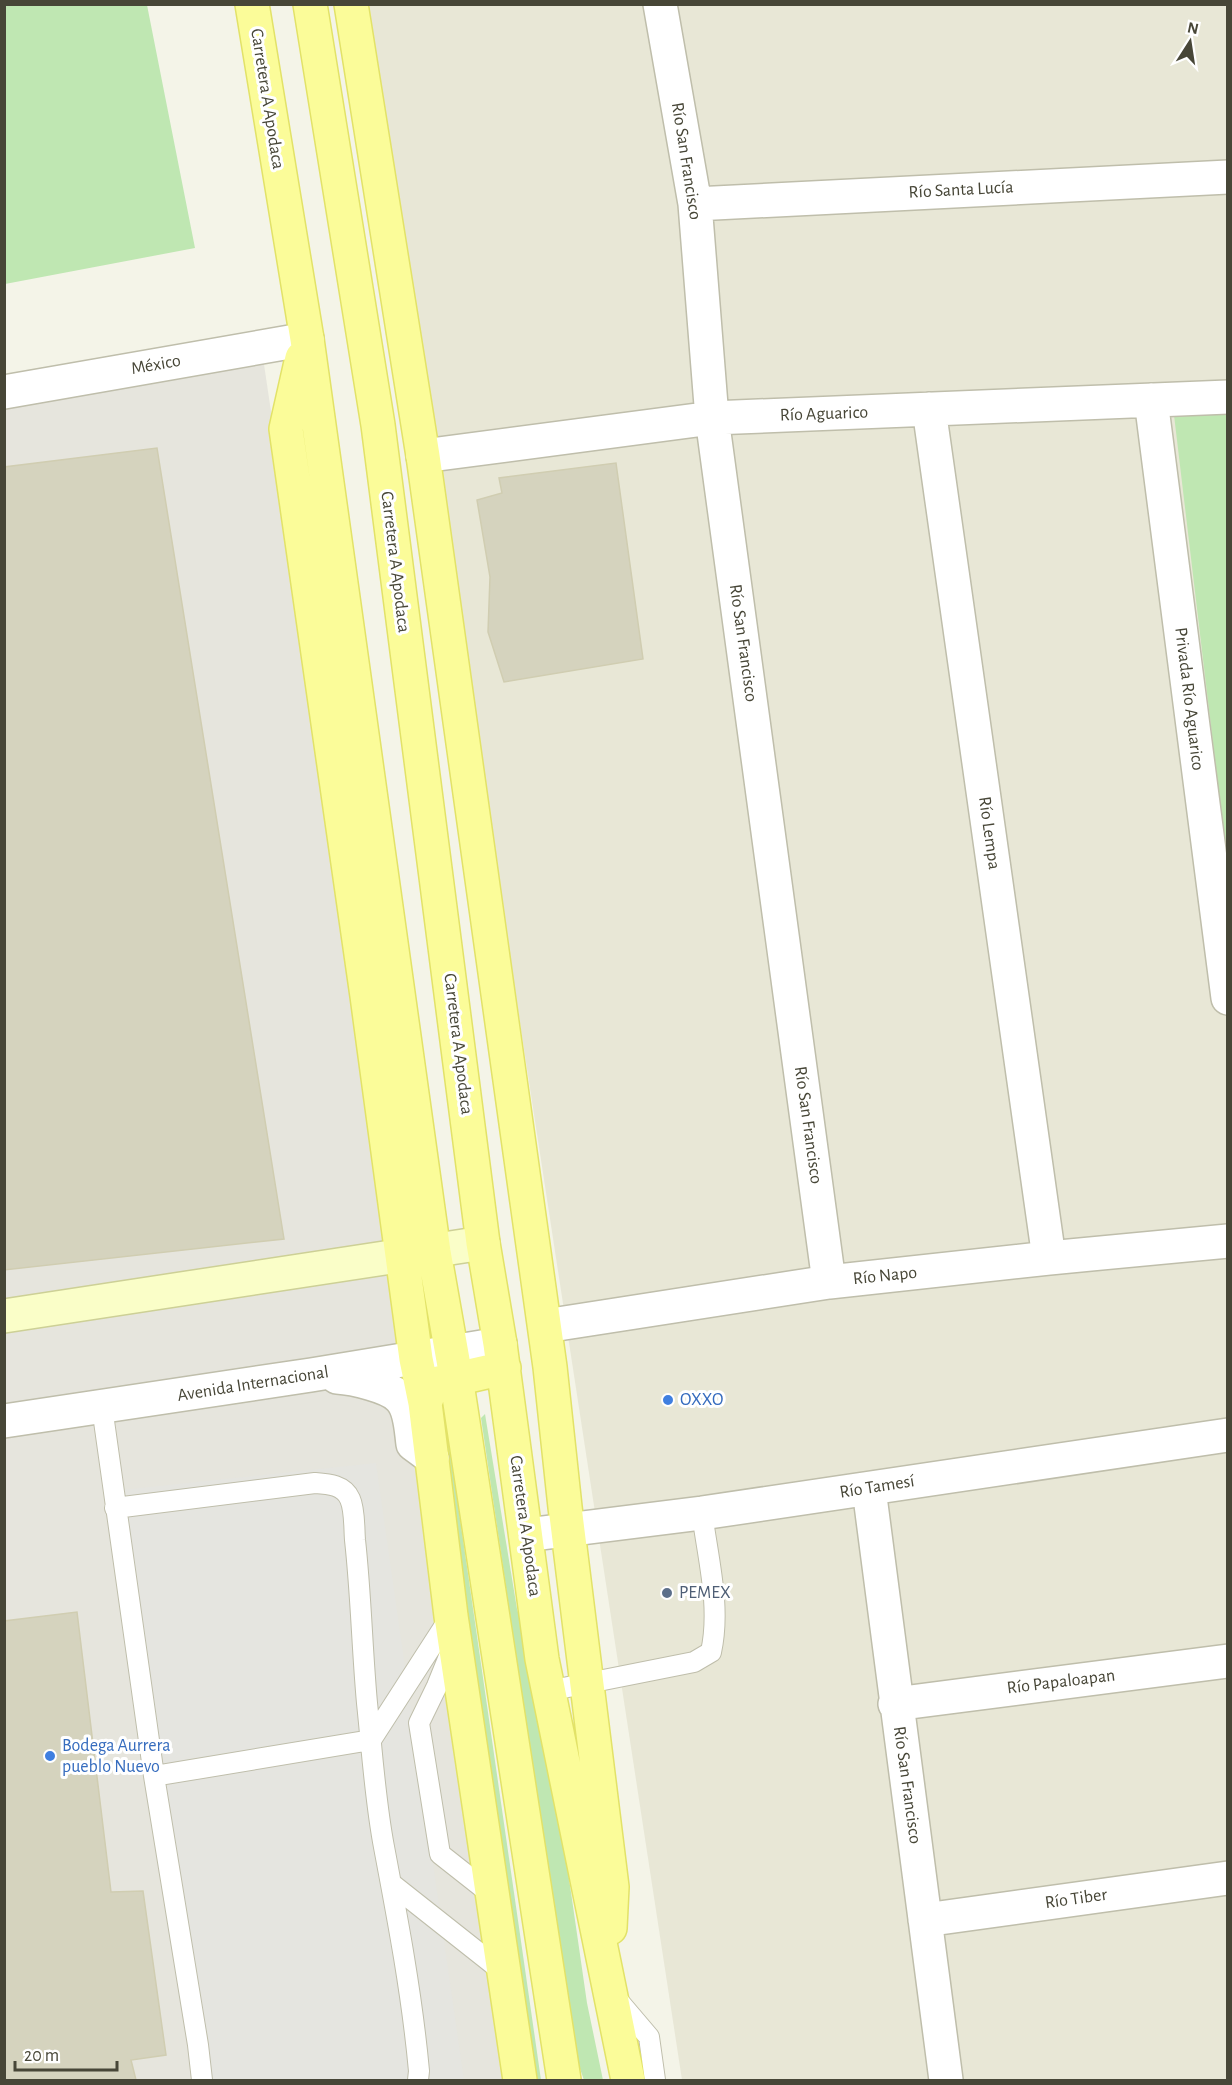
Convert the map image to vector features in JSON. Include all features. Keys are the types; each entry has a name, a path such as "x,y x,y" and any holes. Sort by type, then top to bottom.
{"main road":[{"name":"Carretera A Apodaca","path":"252,4 307,339 419,1254 454,1365 564,2080"},
{"name":"Carretera A Apodaca","path":"310,4 378,424 483,1243 502,1356 548,1691 628,2080"},
{"path":"351,4 423,456 545,1326 612,1887 609,1985"},
{"path":"4,1316 483,1243"},
{"path":"419,1254 416,1359 425,1402 453,1628 520,2080"},
{"path":"425,1402 430,1390 454,1365"}],"street":[{"name":"Río San Francisco","path":"660,4 695,204 712,418 830,1282"},
{"name":"Río Santa Lucía","path":"695,204 1227,177"},
{"name":"México","path":"4,392 307,339"},
{"name":"Río Aguarico","path":"423,456 712,418 1227,397"},
{"name":"Privada Río Aguarico","path":"1151,400 1227,998"},
{"name":"Río Lempa","path":"929,409 1049,1257"},
{"name":"Río Napo","path":"545,1326 830,1282 1049,1257 1227,1241"},
{"name":"Avenida Internacional","path":"4,1421 416,1359 454,1365 502,1356"},
{"path":"311,1375 348,1378 378,1386 400,1398 409,1416 413,1444 432,1458"},
{"name":"Río Tamesí","path":"526,1535 702,1513 1227,1435"},
{"name":"Río San Francisco","path":"869,1489 895,1704 946,2080"},
{"name":"Río Papaloapan","path":"895,1704 1227,1660"},
{"name":"Río Tiber","path":"925,1920 1227,1878"}],"lane":[{"path":"102,1407 154,1776 202,2080"},
{"path":"116,1508 315,1483 332,1484 343,1490 351,1500 359,1571 363,1659 371,1740 384,1845 393,1885 413,2011 418,2080"},
{"path":"548,1691 694,1662 711,1652 715,1635 715,1612 702,1513"},
{"path":"154,1776 371,1740 453,1628"},
{"path":"453,1628 437,1686 418,1722 440,1854 492,1895"},
{"path":"393,1885 503,1972"},
{"path":"609,1985 649,2037 655,2080"}],"shaded area":[{"path":"364,5 1227,5 1227,2080 682,2080"},
{"path":"262,351 520,2080 5,2080 5,400"},
{"path":"376,1463 464,2080 198,2080 103,1492"}],"green space":[{"path":"5,4 147,5 195,248 5,284"},
{"path":"1227,412 1227,861 1174,415"},
{"path":"485,1414 517,1609 541,1685 587,2003 603,2080 584,2080 575,2055 481,1418"},
{"path":"447,1428 541,2080 530,2080 442,1436"}],"building":[{"path":"157,448 284,1239 4,1270 4,467"},
{"path":"616,463 643,659 504,682 488,632 490,577 477,500 502,493 499,478"},
{"name":"Bodega Aurrera pueblo Nuevo","path":"77,1612 111,1892 143,1891 166,2055 131,2060 136,2080 4,2080 4,1621"}],"place":[{"name":"OXXO","path":"668,1400"},
{"name":"PEMEX","path":"667,1593"},
{"name":"Bodega Aurrera pueblo Nuevo","path":"50,1756"}]}
